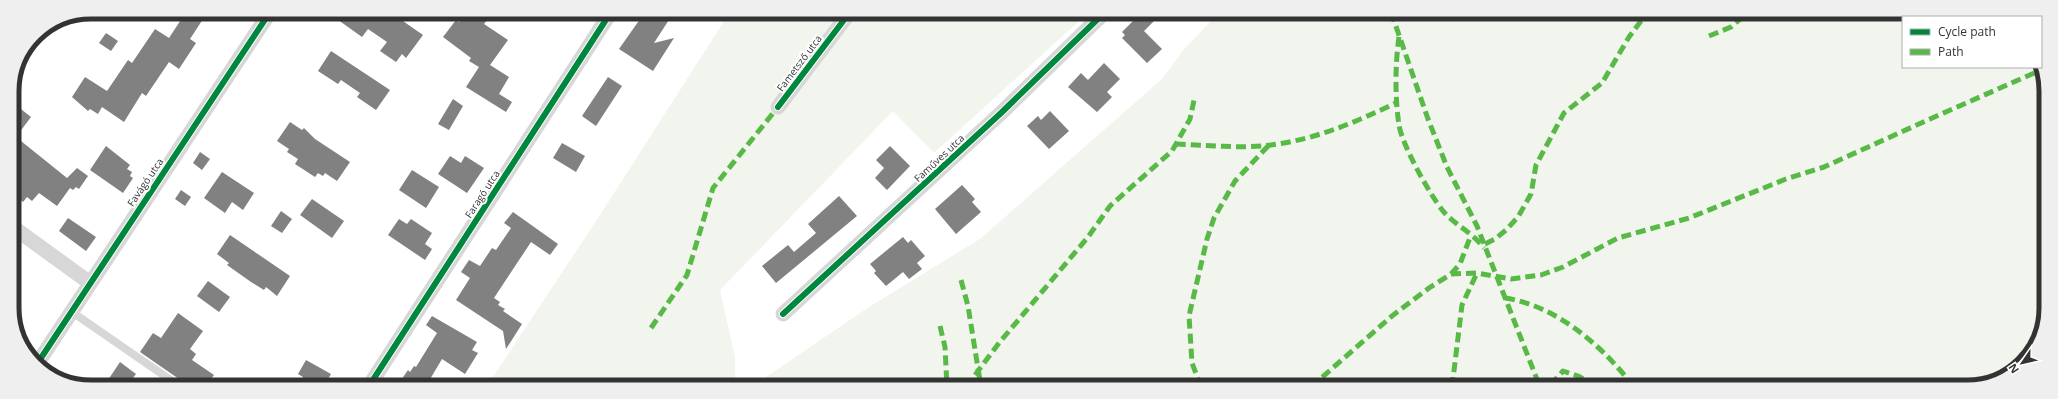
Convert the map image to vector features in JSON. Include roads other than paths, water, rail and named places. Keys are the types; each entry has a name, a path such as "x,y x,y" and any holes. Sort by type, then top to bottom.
{"street":[{"name":"Favágó utca","path":"40,359 265,19"},
{"name":"Faragó utca","path":"373,380 606,19"},
{"name":"Fametsző utca","path":"778,107 845,19"},
{"name":"Faműves utca","path":"783,314 1001,114 1098,19"},
{"path":"19,231 90,283"}],"lane":[{"path":"72,312 171,380"}]}
